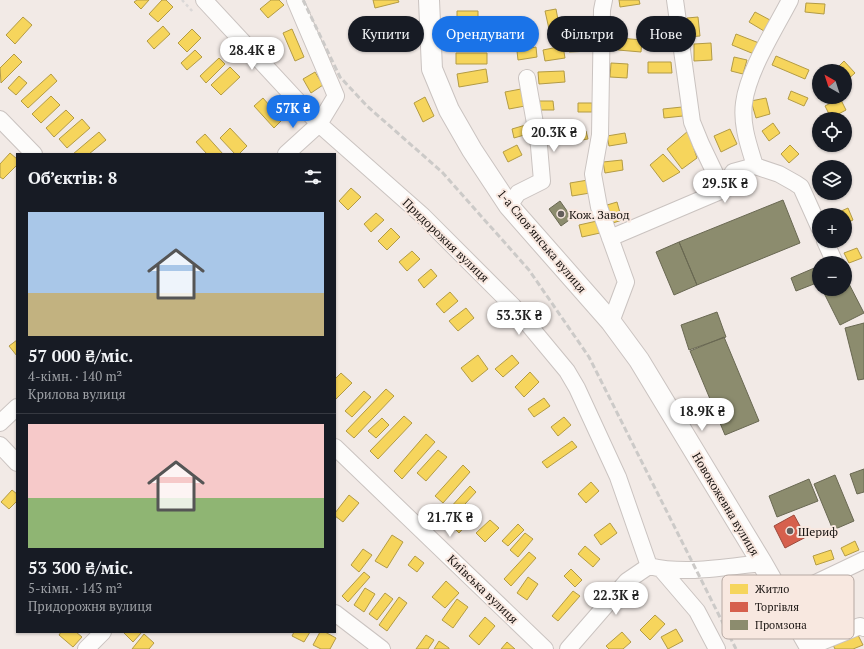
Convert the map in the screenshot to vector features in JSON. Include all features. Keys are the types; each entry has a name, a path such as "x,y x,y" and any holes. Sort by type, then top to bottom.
{"street":[{"name":"Придорожня вулиця","path":"204,0 319,124 423,216 513,306 567,371 577,388 618,476 655,568 697,610 717,649"},
{"path":"287,153 319,124 336,96 295,0"},
{"name":"1-а Слов’янська вулиця","path":"429,0 432,69 449,110 472,150 510,206 611,322"},
{"path":"604,0 602,10 600,135 593,174 599,207 626,282 611,322"},
{"path":"675,0 692,122 723,190"},
{"path":"756,166 747,140 744,102 756,64 790,0"},
{"path":"510,206 518,193 542,181 539,146 527,78"},
{"path":"0,119 33,153"},
{"path":"610,238 723,190 733,172 756,166 779,174 801,187 812,211"},
{"name":"Новокожевна вулиця","path":"611,322 639,360 769,575"},
{"path":"0,423 16,408"},
{"path":"0,445 16,462"},
{"name":"Київська вулиця","path":"336,448 545,649"},
{"path":"832,575 864,560"},
{"path":"568,649 627,581 655,568 696,570 762,563"},
{"path":"336,614 382,649"},
{"path":"854,629 860,626 864,628"},
{"name":"Новокожевна вулиця","path":"805,639 810,648"},
{"path":"810,648 830,639"}],"building: Житло":[{"path":"137,0 149,0 141,9 134,2"},
{"path":"162,0 166,0 173,7 158,22 149,14"},
{"path":"271,0 279,0 284,5 268,18 260,9"},
{"path":"373,0 398,0 399,2 375,8"},
{"path":"619,0 639,0 640,4 620,7"},
{"path":"806,3 825,4 824,14 805,12"},
{"path":"556,9 557,16 547,16 547,20 545,11"},
{"path":"457,11 478,11 478,16 457,16"},
{"path":"755,12 770,20 764,31 749,22"},
{"path":"23,17 32,25 15,44 6,35"},
{"path":"696,17 698,17 700,36 696,36"},
{"path":"163,26 170,34 154,49 147,41"},
{"path":"192,29 201,38 187,52 178,43"},
{"path":"292,29 304,57 295,61 283,33"},
{"path":"736,34 759,43 754,54 732,45"},
{"path":"628,39 636,39 636,52 628,51"},
{"path":"711,43 712,60 694,61 696,44"},
{"path":"547,49 547,52 564,52 565,58 545,61 543,50"},
{"path":"195,50 202,57 187,70 181,63"},
{"path":"517,52 536,52 537,57 518,60"},
{"path":"456,53 487,53 487,64 456,64"},
{"path":"14,54 22,62 1,83 0,68"},
{"path":"776,56 809,70 805,79 772,65"},
{"path":"734,57 747,60 743,74 731,71"},
{"path":"219,58 225,64 206,83 200,76"},
{"path":"648,62 671,62 672,73 648,73"},
{"path":"611,63 628,64 627,78 610,77"},
{"path":"230,67 240,77 221,95 211,85"},
{"path":"486,69 488,82 459,87 457,74"},
{"path":"564,71 565,82 539,84 538,72"},
{"path":"315,72 323,85 311,93 303,79"},
{"path":"51,74 57,81 28,108 21,101"},
{"path":"19,76 27,83 16,95 8,88"},
{"path":"521,89 525,106 509,109 505,92"},
{"path":"791,91 808,98 804,106 788,99"},
{"path":"51,96 60,105 41,123 32,114"},
{"path":"425,97 434,116 423,122 414,103"},
{"path":"263,98 282,120 274,128 254,106"},
{"path":"766,98 770,114 756,118 751,101"},
{"path":"538,101 553,101 554,110 538,110"},
{"path":"578,103 592,103 592,112 578,112"},
{"path":"829,104 843,104 846,110 842,112 828,112 825,106"},
{"path":"682,107 683,116 664,118 663,109"},
{"path":"66,110 74,118 54,137 46,128"},
{"path":"82,119 90,128 67,148 59,139"},
{"path":"773,123 780,133 769,141 762,131"},
{"path":"529,124 531,133 514,138 512,129"},
{"path":"230,128 247,146 240,153 234,153 220,138"},
{"path":"730,129 737,144 721,152 714,136"},
{"path":"586,131 588,139 575,141 573,133"},
{"path":"688,131 697,158 682,169 667,149"},
{"path":"99,132 106,140 90,153 74,153"},
{"path":"625,133 627,143 609,146 607,136"},
{"path":"205,134 222,153 206,153 196,142"},
{"path":"517,145 522,155 508,162 503,152"},
{"path":"790,145 799,154 789,163 781,154"},
{"path":"10,153 16,158 16,166 3,179 0,177 0,164"},
{"path":"663,154 680,172 663,182 650,165"},
{"path":"622,160 623,170 605,173 603,162"},
{"path":"588,180 590,193 572,196 570,183"},
{"path":"351,188 361,197 348,210 339,201"},
{"path":"617,202 622,220 613,223 607,205"},
{"path":"376,213 384,220 371,232 364,224"},
{"path":"597,221 600,233 582,237 579,225"},
{"path":"391,228 400,237 387,250 378,241"},
{"path":"857,248 862,258 852,262 852,256 846,256 844,253"},
{"path":"412,251 420,259 407,271 399,262"},
{"path":"431,269 437,276 424,288 418,280"},
{"path":"450,292 458,301 444,313 436,304"},
{"path":"466,308 474,318 458,331 449,321"},
{"path":"16,341 16,355 9,346"},
{"path":"478,355 488,369 472,382 461,368"},
{"path":"512,355 519,363 503,377 495,369"},
{"path":"530,372 539,382 524,397 515,387"},
{"path":"341,373 352,383 336,399 336,378"},
{"path":"386,389 394,396 354,438 346,431"},
{"path":"364,391 371,397 352,417 345,411"},
{"path":"544,398 550,406 534,417 528,409"},
{"path":"404,416 412,423 378,459 370,451"},
{"path":"564,417 571,425 558,436 551,427"},
{"path":"382,418 389,425 376,438 368,431"},
{"path":"426,434 435,442 402,479 394,471"},
{"path":"572,441 577,447 547,468 542,462"},
{"path":"438,450 447,457 426,481 417,473"},
{"path":"463,465 470,472 443,503 435,496"},
{"path":"591,482 599,491 586,503 578,494"},
{"path":"470,486 476,492 455,515 449,509"},
{"path":"12,490 16,493 16,502 9,509 1,502"},
{"path":"349,495 359,503 343,522 336,517 336,512"},
{"path":"465,509 474,517 459,533 450,524"},
{"path":"490,520 499,528 485,542 476,533"},
{"path":"610,523 617,533 601,545 594,535"},
{"path":"518,524 524,530 508,546 502,541"},
{"path":"525,533 533,539 518,557 510,550"},
{"path":"392,535 403,542 387,568 375,561"},
{"path":"855,541 859,550 845,556 841,548"},
{"path":"585,546 600,559 593,567 578,554"},
{"path":"363,549 372,555 359,572 351,565"},
{"path":"831,550 834,559 816,565 813,556"},
{"path":"529,552 536,558 511,586 504,579"},
{"path":"415,556 424,563 417,572 408,565"},
{"path":"571,569 582,580 575,587 564,576"},
{"path":"364,572 370,577 348,602 342,596"},
{"path":"528,577 538,584 527,600 517,593"},
{"path":"446,581 459,593 445,608 432,597"},
{"path":"365,588 375,594 364,612 354,605"},
{"path":"573,591 580,596 558,621 552,616"},
{"path":"385,593 393,599 377,620 369,614"},
{"path":"399,597 407,603 387,631 379,625"},
{"path":"457,599 468,607 453,628 442,620"},
{"path":"655,615 665,624 650,640 640,630"},
{"path":"485,617 495,626 479,645 469,636"},
{"path":"676,629 683,641 668,649 661,637"},
{"path":"622,632 631,642 623,649 609,649 606,646"},
{"path":"60,633 77,633 82,637 73,647 59,635"},
{"path":"124,633 141,633 133,642"},
{"path":"294,633 309,633 304,642 292,636"},
{"path":"319,633 327,633 336,638 330,649 321,649 313,645"},
{"path":"144,634 154,643 149,649 132,649"},
{"path":"426,635 434,640 428,649 416,649"},
{"path":"858,635 863,645 853,649 835,649 833,645 848,639 854,639 854,637"},
{"path":"439,641 449,648 449,649 434,649"},
{"path":"507,642 515,649 501,649"}],"building: Торгівля":[{"name":"Шериф","path":"794,515 806,537 785,548 774,526"}],"building: Промзона":[{"path":"783,200 800,243 697,285 679,242"},
{"name":"Кож. Завод","path":"560,201 572,218 561,226 549,209"},
{"path":"679,242 697,285 674,295 656,252"},
{"path":"812,269 812,285 796,291 791,278"},
{"path":"852,290 864,313 840,325 826,296 852,296"},
{"path":"717,312 726,337 689,350 681,325"},
{"path":"864,323 864,379 858,380 845,328"},
{"path":"724,337 759,421 725,435 690,351"},
{"path":"864,469 864,492 857,494 850,474"},
{"path":"835,475 854,521 833,530 814,484"},
{"path":"809,479 818,501 777,517 769,496"}],"railway":[{"path":"303,0 340,77 367,106 442,172 529,270 589,357 722,621"},
{"path":"731,639 736,649"}],"place":[{"name":"Кож. Завод","path":"561,214"},
{"name":"Шериф","path":"790,531"}]}
